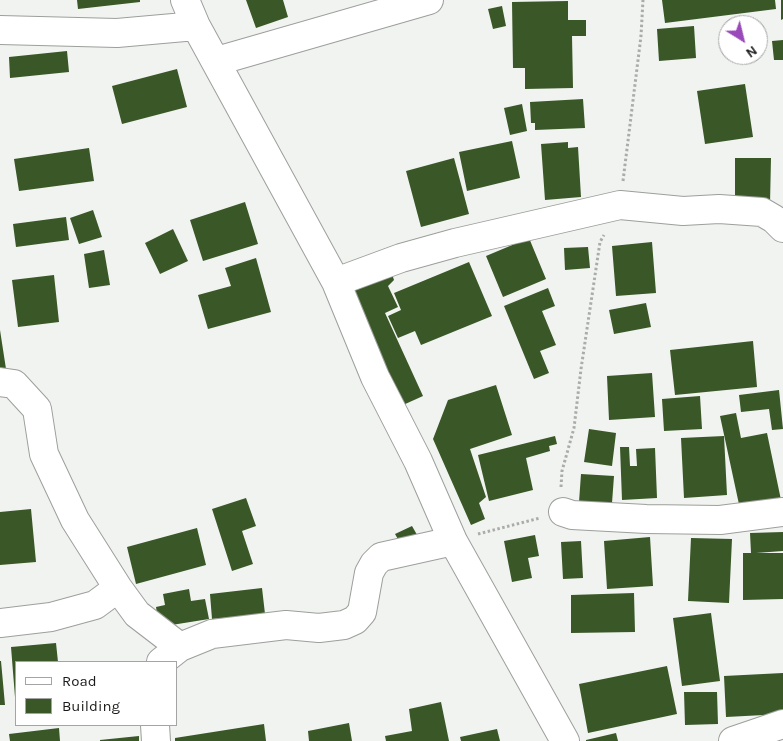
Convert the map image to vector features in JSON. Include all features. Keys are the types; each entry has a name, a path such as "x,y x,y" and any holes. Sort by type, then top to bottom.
{"street":[{"path":"185,0 196,26 217,61 336,282 375,377 418,461 453,541 565,741"},
{"path":"217,61 429,0"},
{"path":"0,30 117,33 196,26"},
{"path":"336,282 401,258 620,205 683,211 719,209 762,212 774,219 783,228"},
{"path":"0,382 14,384 37,409 44,454 75,520 118,588 170,655 212,634 286,624 319,628 344,624 355,620 362,612 369,573 381,557 453,541"},
{"path":"563,512 582,516 720,520 783,512"},
{"path":"0,623 51,618 95,605 118,588"},
{"path":"733,741 783,724"},
{"path":"155,726 156,741"}],"path":[{"path":"453,541 563,512 561,493 562,471 574,428 600,242 620,205 641,36 643,0"}],"building":[{"path":"77,0 140,0 140,2 78,9"},
{"path":"246,0 283,0 288,17 256,28"},
{"path":"662,0 775,0 776,9 665,23"},
{"path":"781,0 783,0 783,19 781,20"},
{"path":"568,1 568,20 586,20 586,36 572,36 573,88 525,89 525,68 513,68 512,2"},
{"path":"502,6 506,26 493,29 488,9"},
{"path":"694,26 696,58 659,61 657,29"},
{"path":"783,40 783,60 774,60 772,41"},
{"path":"67,51 69,72 10,78 9,57"},
{"path":"177,69 187,107 122,124 112,86"},
{"path":"745,84 753,137 705,144 697,91"},
{"path":"583,99 585,128 535,130 535,123 531,123 530,102"},
{"path":"522,104 527,131 510,135 504,108"},
{"path":"512,141 520,178 467,191 459,152"},
{"path":"568,142 568,148 578,147 581,197 545,200 541,144"},
{"path":"89,148 94,181 19,191 14,159"},
{"path":"454,158 469,214 421,227 406,171"},
{"path":"735,158 771,158 770,204 735,204"},
{"path":"245,202 258,244 203,261 190,220"},
{"path":"93,210 102,237 79,244 70,218"},
{"path":"66,217 69,240 16,247 13,224"},
{"path":"173,229 188,261 160,274 145,243"},
{"path":"529,238 546,279 503,297 486,256"},
{"path":"652,242 656,293 616,296 612,246"},
{"path":"588,247 590,268 565,270 564,248"},
{"path":"104,250 110,285 89,288 84,254"},
{"path":"256,258 271,312 208,329 198,295 231,286 225,268"},
{"path":"469,262 492,316 421,345 415,331 398,338 388,316 401,310 394,293"},
{"path":"392,274 394,280 388,286 398,307 385,313 423,396 403,405 352,292"},
{"path":"54,275 59,322 18,327 12,280"},
{"path":"548,288 555,306 542,311 556,345 540,351 549,373 534,379 504,306"},
{"path":"646,303 651,327 614,334 609,310"},
{"path":"0,330 6,369 0,370"},
{"path":"753,341 757,387 675,395 670,350"},
{"path":"652,373 655,417 609,420 607,376"},
{"path":"496,385 512,435 470,449 486,497 479,503 485,519 471,525 433,439 448,400"},
{"path":"779,390 783,429 772,430 769,409 741,412 739,395"},
{"path":"700,396 702,429 664,431 662,399"},
{"path":"736,413 741,438 767,433 781,500 740,509 720,416"},
{"path":"589,429 616,433 612,466 584,462"},
{"path":"555,436 557,444 549,446 550,451 526,458 533,490 489,501 478,455"},
{"path":"724,436 727,495 684,498 681,438"},
{"path":"620,447 629,447 630,466 637,466 636,449 655,448 657,498 622,500"},
{"path":"581,474 614,476 612,503 579,502"},
{"path":"246,498 256,526 242,531 253,564 232,571 212,509"},
{"path":"31,509 36,562 0,565 0,512"},
{"path":"412,526 420,540 403,548 395,534"},
{"path":"197,528 206,565 136,584 127,547"},
{"path":"783,532 783,551 756,553 783,553 783,599 743,600 743,553 751,553 750,533"},
{"path":"535,535 539,556 528,558 532,578 512,582 504,541"},
{"path":"650,537 653,586 607,589 604,541"},
{"path":"691,538 732,539 729,603 688,601"},
{"path":"581,541 583,578 563,579 561,542"},
{"path":"262,588 265,614 212,619 210,594"},
{"path":"189,589 191,601 205,599 209,619 159,627 156,607 165,605 163,594"},
{"path":"634,593 635,632 571,633 571,595"},
{"path":"711,613 720,681 682,686 673,618"},
{"path":"56,643 58,661 15,661 15,697 11,647"},
{"path":"1,661 5,705 0,705"},
{"path":"667,666 677,714 588,733 579,684"},
{"path":"783,673 783,714 726,717 724,676"},
{"path":"684,692 717,692 718,724 685,725"},
{"path":"441,702 449,741 386,741 385,736 412,731 409,709"},
{"path":"349,723 352,741 309,741 308,731"},
{"path":"264,724 266,741 175,741 175,738"},
{"path":"59,728 60,741 10,741 9,734"},
{"path":"497,729 500,741 461,741 460,737"},
{"path":"616,733 618,741 586,741 586,740"},
{"path":"139,736 139,741 100,741 100,740"}]}
